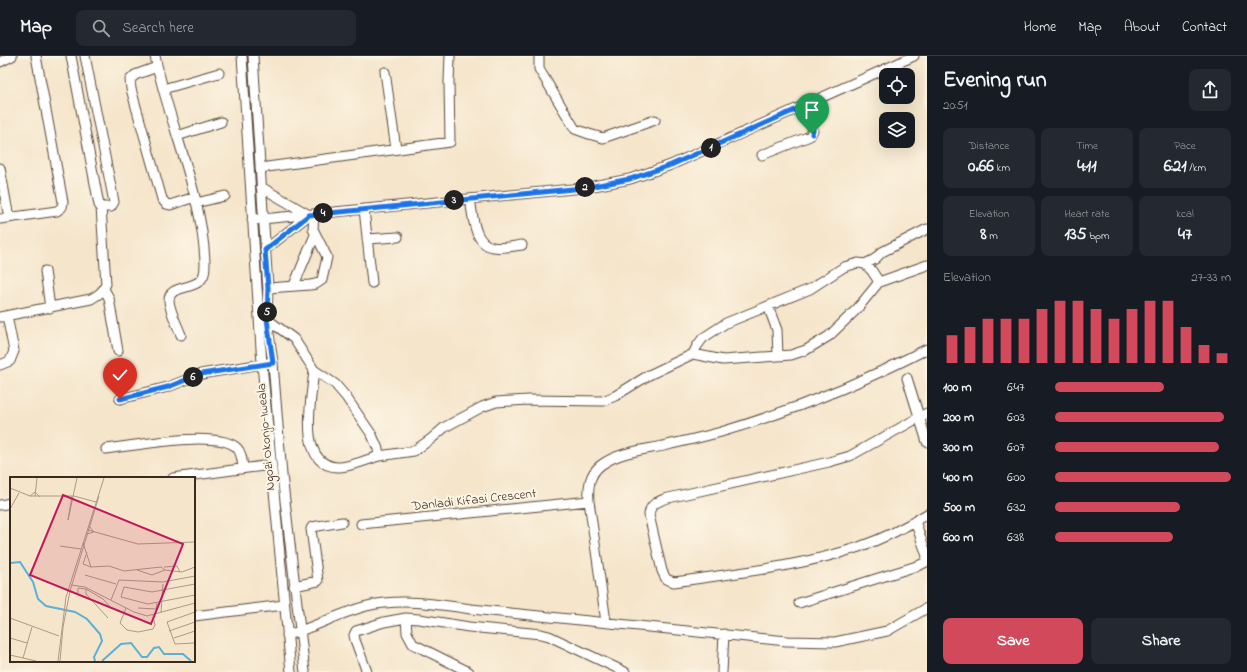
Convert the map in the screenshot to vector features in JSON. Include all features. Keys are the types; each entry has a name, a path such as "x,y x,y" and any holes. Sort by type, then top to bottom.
{"street":[{"path":"0,62 12,56"},
{"path":"0,168 4,218 57,211 62,207 63,202 36,56"},
{"path":"0,365 4,365 10,361 14,351 4,317 91,299 101,293 106,284 101,208 71,56"},
{"path":"85,56 114,202 111,207 101,208"},
{"path":"155,56 195,200 204,252 205,273 202,280 193,286 174,290 170,296 169,301 171,309 181,335"},
{"name":"Ngozi Okonjo-Iweala","path":"242,56 262,364 291,672"},
{"name":"Ngozi Okonjo-Iweala","path":"253,56 268,288 267,319 273,363 282,475 305,672"},
{"path":"260,168 450,142 450,56"},
{"path":"539,56 538,69 575,129 603,138 655,120"},
{"path":"252,220 583,188 630,179 671,165 914,56"},
{"path":"157,67 134,75 130,80 131,89 162,199 166,204 170,205 225,196"},
{"path":"385,72 396,150"},
{"path":"163,88 219,73"},
{"path":"762,155 812,134 813,130 804,106"},
{"path":"177,136 221,122"},
{"path":"261,187 312,214"},
{"path":"470,199 476,231 481,240 492,248 522,245"},
{"path":"364,209 372,284"},
{"path":"268,288 310,285 316,284 322,280 327,257 313,229 312,214"},
{"path":"265,250 312,214"},
{"path":"314,370 309,415 309,435 317,458 327,466 338,468 379,456 414,451 445,427 482,407 496,402 529,400 603,400 615,396 649,376 693,354 703,338 726,323 810,288 844,267 858,263 865,264 876,259 882,252 927,229"},
{"path":"294,285 315,234"},
{"path":"367,239 398,237"},
{"path":"865,264 872,271 879,282"},
{"path":"693,354 723,360 778,356 806,350 829,336 857,309 879,282 927,265"},
{"path":"45,271 50,308"},
{"path":"104,289 109,298 118,351"},
{"path":"768,306 776,330 778,356"},
{"path":"267,319 294,339 314,370 335,384 346,397 372,434 379,456"},
{"path":"606,622 588,489 590,478 600,466 613,458 634,451 668,445 721,432 828,396 927,349"},
{"path":"120,399 168,387 201,374 273,363"},
{"path":"907,378 923,415 927,442"},
{"path":"923,415 850,456 664,499 655,502 650,509 649,515 662,571 666,579 674,582 765,570 838,554 866,544 927,514"},
{"path":"106,449 189,438 227,442 238,448 242,458 243,468"},
{"path":"180,477 271,465"},
{"name":"Danladi Kifasi Crescent","path":"361,524 589,501"},
{"path":"0,505 10,503"},
{"path":"799,603 926,562 927,556 915,521"},
{"path":"294,586 318,581 311,529 312,527 342,522"},
{"path":"287,635 300,632 344,613 368,606 396,602 424,603 787,641 835,642 887,632 926,611"},
{"path":"195,616 284,605"},
{"path":"469,627 471,609"},
{"path":"406,618 407,633 413,644 469,672"},
{"path":"367,672 355,640 354,635 356,631 384,622 406,618 469,627 541,634 549,636 625,672"},
{"path":"722,672 724,634"}],"route":[{"path":"120,399 168,387 201,374 273,363 267,319 268,288 265,250 309,215 583,188 630,179 671,165 804,106 813,130 812,134"}]}
